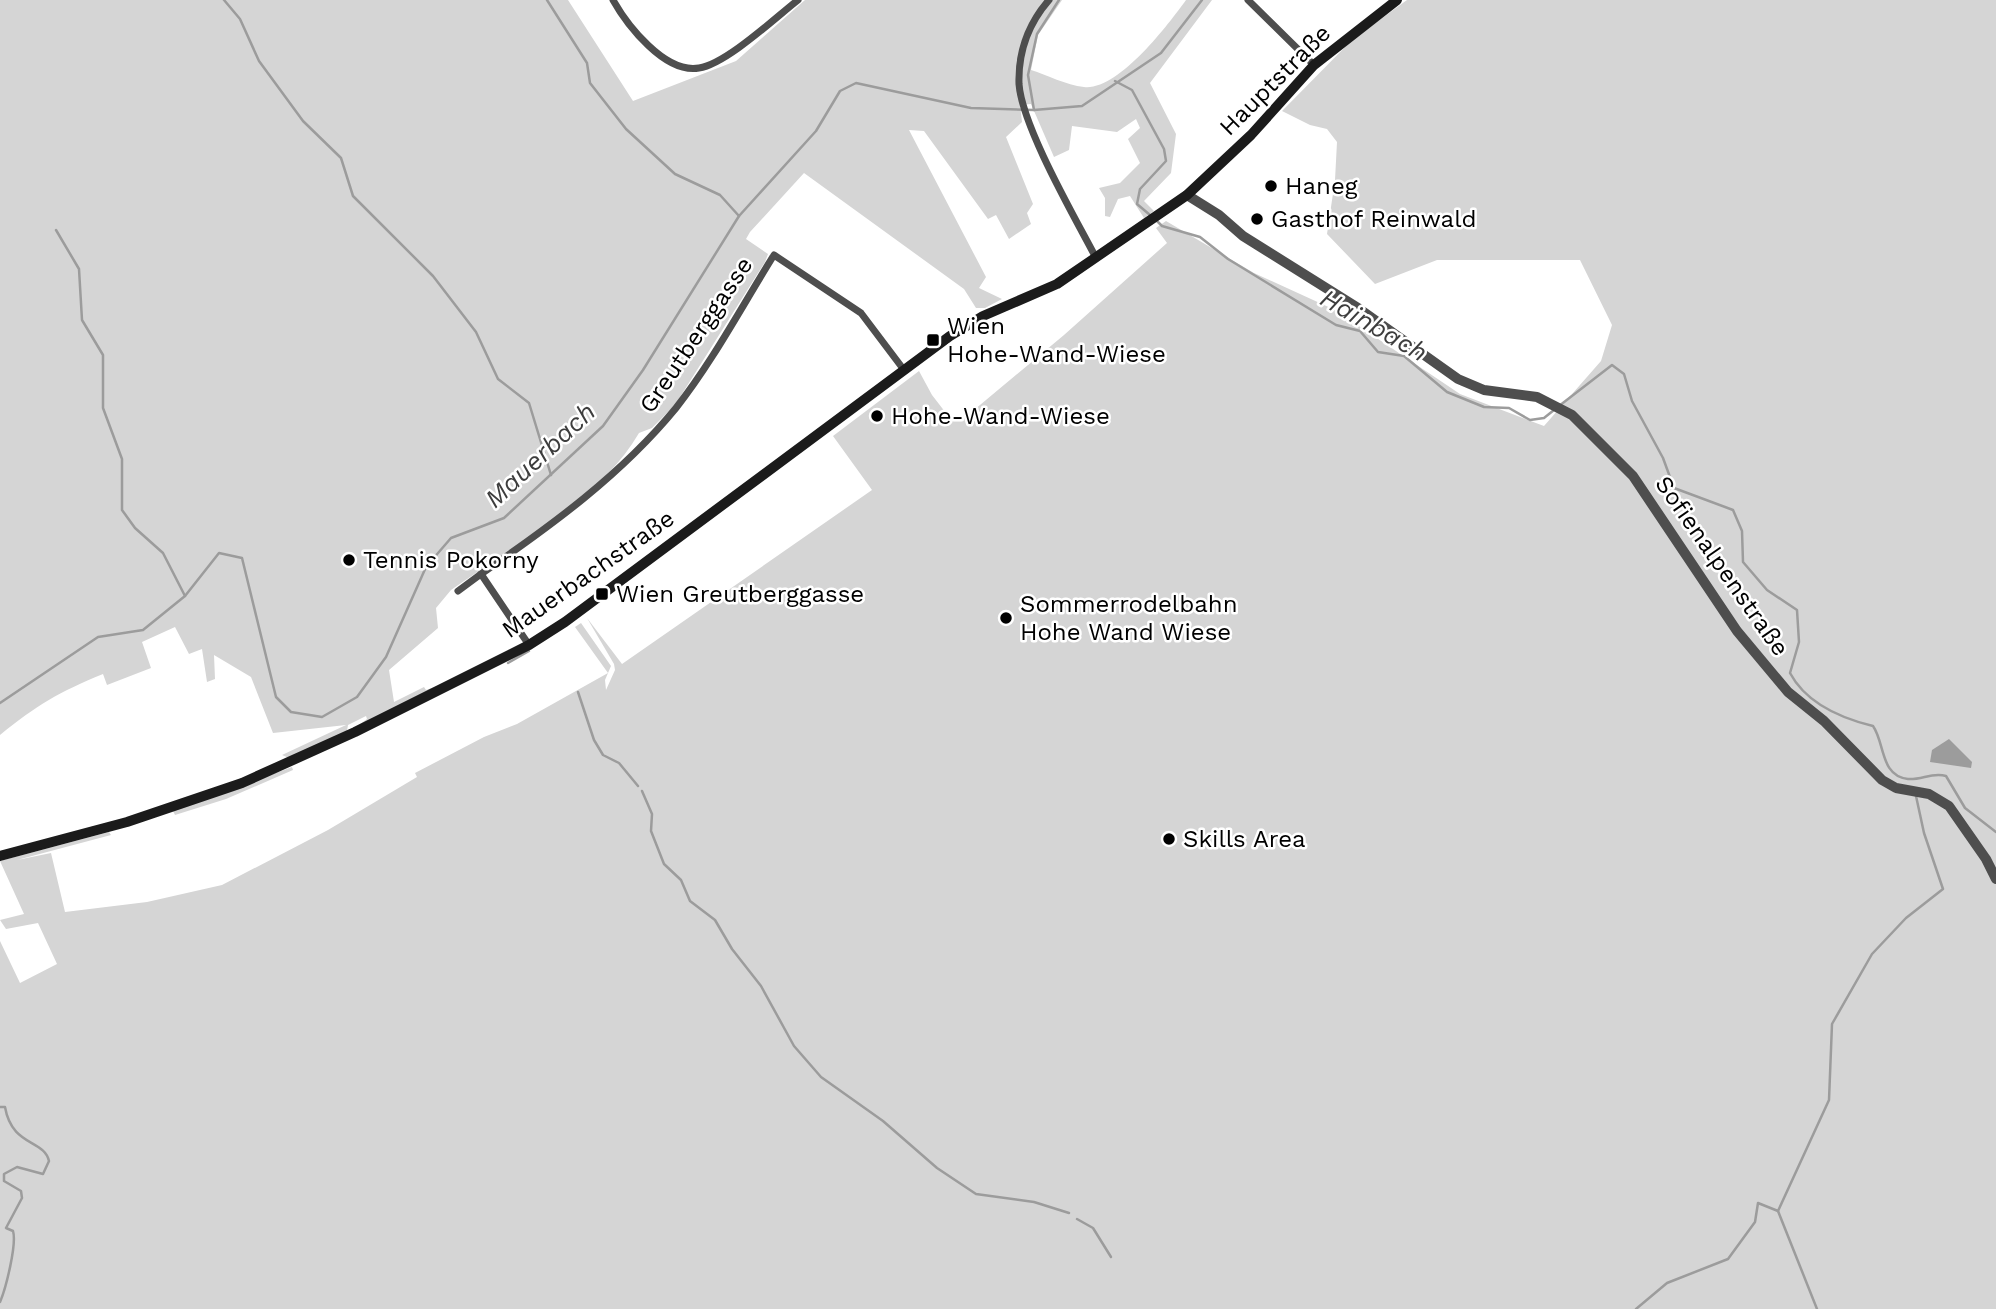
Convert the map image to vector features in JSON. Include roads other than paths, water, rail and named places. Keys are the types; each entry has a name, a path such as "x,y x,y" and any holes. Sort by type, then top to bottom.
{"main road":[{"name":"Hauptstraße","path":"1187,195 1251,135 1314,65 1397,0"},
{"name":"Mauerbachstraße","path":"0,856 127,822 242,783 355,732 529,645 565,622 968,325 1045,291 1187,195"}],"street":[{"path":"613,0 637,35 654,50 678,65 699,68 735,50 798,0"},
{"path":"1049,0 1029,27 1021,64 1022,99 1069,209 1095,256"},
{"path":"1248,0 1314,65"},
{"name":"Sofienalpenstraße","path":"1187,195 1211,209 1243,236 1358,308 1458,379 1484,390 1528,395 1546,401 1563,410 1587,429 1633,475 1737,631 1788,692 1832,729 1876,776 1889,785 1922,792 1949,806 1986,859 1996,879"},
{"name":"Greutberggasse","path":"458,591 564,517 605,482 676,408 774,255 861,313 904,370"},
{"path":"481,574 529,645"}],"waterway":[{"path":"224,0 240,19 259,61 303,121 341,158 353,196 433,276 476,332 498,379 529,403 551,475"},
{"path":"547,0 587,63 590,83 626,129 675,174 720,195 739,216"},
{"path":"1034,110 1028,75 1037,34 1059,0"},
{"name":"Mauerbach","path":"0,703 98,637 143,630 185,596 219,553 242,558 276,697 291,712 322,717 357,697 386,657 426,567 451,538 504,518 603,426 643,370 739,216 816,131 840,91 856,83 971,108 1034,110 1082,106 1161,53 1202,0"},
{"name":"Hainbach","path":"1115,81 1132,90 1164,149 1166,161 1140,189 1137,204 1150,215"},
{"name":"Hainbach","path":"1155,219 1162,226 1200,237 1228,259 1336,325 1360,331 1378,352 1404,356 1447,392 1484,407 1509,408 1530,420 1544,418 1554,410"},
{"path":"56,230 79,269 82,320 103,355 103,408 122,459 122,510 135,528 163,553 185,596"},
{"name":"Hainbach","path":"1559,406 1612,365 1624,374 1632,401 1663,458 1674,488 1733,510 1742,531 1743,562 1767,590 1797,610 1799,642 1790,673 1797,684 1825,708 1848,719 1873,726 1884,758 1892,772 1899,777 1913,779 1946,776 1965,808 1996,832"},
{"path":"508,663 529,651"},
{"path":"578,692 594,740 603,755 619,763 638,786"},
{"path":"642,791 652,814 651,831 664,864 681,880 690,901 715,920 732,949 761,986 794,1046 821,1077 883,1121 937,1168 976,1194 1034,1202 1069,1213"},
{"path":"1636,1309 1667,1283 1728,1259 1755,1222 1758,1203 1778,1211 1829,1100 1832,1024 1872,954 1906,918 1943,889 1924,833 1916,796"},
{"path":"0,1107 5,1107 14,1129 41,1149 49,1161 43,1174 17,1167 4,1174 4,1181 21,1191 22,1198 6,1228 13,1231 14,1246 0,1302"},
{"path":"1778,1211 1817,1309"},
{"path":"1077,1219 1093,1228 1111,1257"}],"place":[{"name":"Haneg","path":"1271,186"},
{"name":"Gasthof Reinwald","path":"1257,219"},
{"name":"Wien Hohe-Wand-Wiese","path":"933,340"},
{"name":"Hohe-Wand-Wiese","path":"877,416"},
{"name":"Tennis Pokorny","path":"349,560"},
{"name":"Wien Greutberggasse","path":"602,594"},
{"name":"Sommerrodelbahn Hohe Wand Wiese","path":"1006,618"},
{"name":"Skills Area","path":"1169,839"}]}
